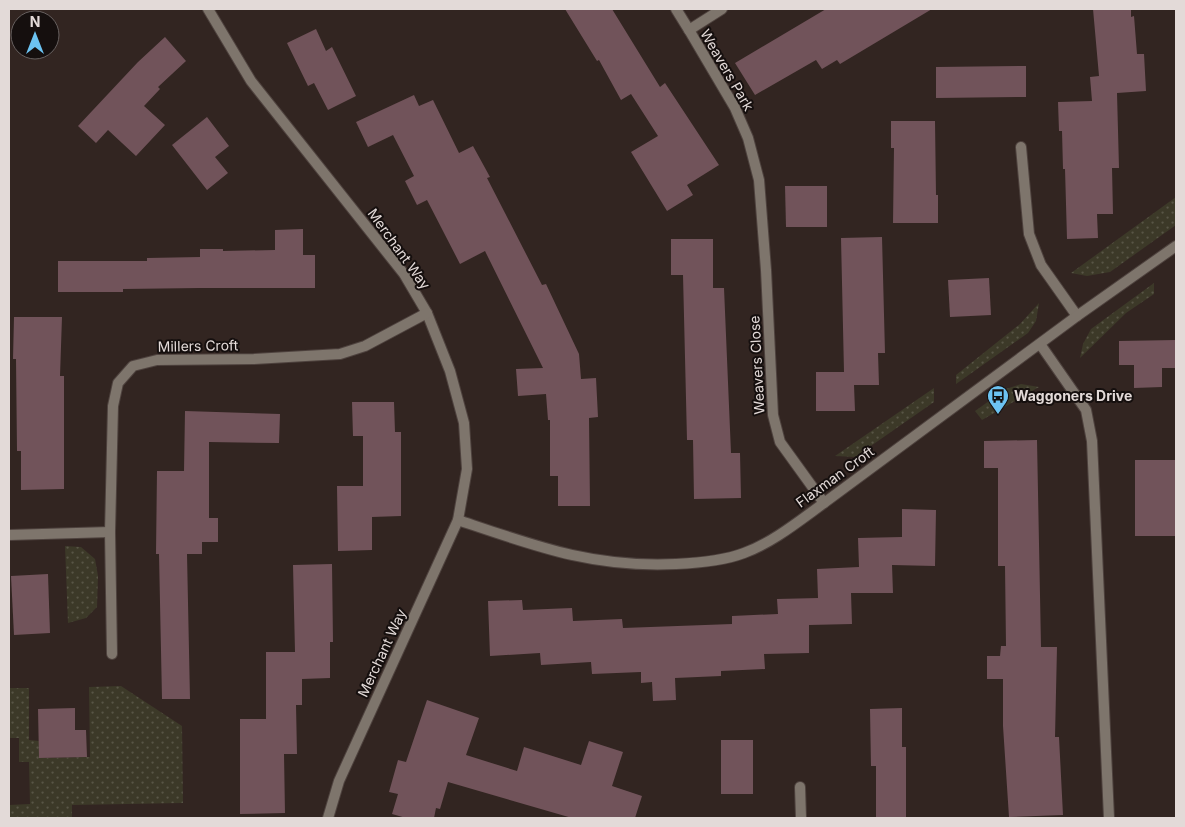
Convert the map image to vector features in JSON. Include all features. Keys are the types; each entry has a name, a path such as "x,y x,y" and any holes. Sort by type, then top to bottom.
{"street":[{"name":"Merchant Way","path":"208,9 251,81 404,274 427,313 450,371 464,423 467,468 458,520 342,773 328,818"},
{"name":"Weavers Park","path":"676,9 735,108 748,138 760,180 766,270"},
{"name":"Weavers Park","path":"689,30 722,9"},
{"path":"1021,147 1028,234 1041,265 1077,316"},
{"name":"Flaxman Croft","path":"458,520 542,549 593,560 647,565 701,562 744,553 786,530 824,503 1077,316 1176,246"},
{"name":"Weavers Close","path":"766,270 773,415 780,442 824,503"},
{"name":"Millers Croft","path":"112,654 110,532 112,406 118,383 133,366 157,360 254,359 340,354 365,346 427,313"},
{"path":"1040,344 1086,410 1092,441 1109,818"},
{"path":"9,535 110,532"},
{"path":"800,787 801,818"}],"shaded area":[{"path":"1176,197 1176,225 1110,272 1087,276 1071,273"},
{"path":"1154,283 1154,294 1126,313 1080,358 1083,344 1091,329"},
{"path":"1039,303 1036,321 1028,333 956,384 956,375 1020,324"},
{"path":"1021,384 1039,387 982,420 975,411 1006,389"},
{"path":"934,388 934,402 855,457 835,456"},
{"path":"65,546 81,547 95,559 98,576 97,607 86,618 68,623"},
{"path":"121,686 182,726 183,803 72,805 72,818 9,818 9,805 30,804 29,762 19,762 19,738 9,738 9,688 29,688 29,740 39,741 40,758 90,757 89,687"}],"building":[{"path":"565,9 612,9 660,87 665,83 719,165 687,185 693,195 667,211 631,152 658,136 631,94 621,100 599,60 597,61"},
{"path":"826,9 932,9 840,64 837,60 822,69 816,60 755,95 735,63"},
{"path":"1093,9 1131,9 1131,17 1134,16 1137,54 1144,54 1146,91 1117,93 1119,168 1112,168 1113,214 1097,214 1098,238 1067,239 1065,169 1063,169 1062,131 1059,131 1058,102 1092,101 1090,77 1099,76"},
{"path":"316,29 326,51 332,47 356,96 328,110 314,83 308,86 287,43"},
{"path":"165,37 186,61 158,87 160,89 144,106 165,125 136,156 108,130 96,143 78,126 138,62"},
{"path":"1026,66 1026,97 936,98 936,67"},
{"path":"414,95 419,106 433,100 459,153 473,146 490,177 487,178 542,285 546,284 579,354 581,379 596,378 598,417 589,418 590,506 558,506 558,476 550,476 550,420 548,420 546,394 518,396 516,369 543,368 485,251 460,264 427,200 417,205 405,181 414,176 393,135 368,147 356,122"},
{"path":"207,117 229,146 215,157 228,173 207,190 172,145"},
{"path":"891,121 935,121 938,223 893,223 894,148 891,148"},
{"path":"785,186 827,186 827,227 786,227"},
{"path":"303,229 303,255 315,255 315,288 123,289 123,292 58,292 58,261 147,261 147,258 200,257 200,249 223,249 223,251 275,250 275,230"},
{"path":"882,237 885,353 878,353 879,385 854,385 855,411 816,411 816,372 844,372 841,238"},
{"path":"671,239 713,239 713,288 724,288 731,453 740,453 741,498 694,499 693,440 687,440 683,275 671,275"},
{"path":"989,278 991,315 950,317 948,280"},
{"path":"14,317 62,317 60,376 64,376 64,489 21,490 21,451 17,451 16,359 13,359"},
{"path":"1176,340 1176,368 1162,368 1162,387 1134,388 1134,365 1119,365 1119,341"},
{"path":"352,402 394,402 395,432 401,432 401,516 372,517 372,550 338,551 337,486 363,486 363,436 353,436"},
{"path":"185,411 280,414 279,443 209,442 209,518 218,518 218,542 202,542 202,554 187,554 190,699 162,699 159,554 156,554 157,471 184,471"},
{"path":"1037,440 1041,647 1057,647 1055,737 1059,737 1063,815 1009,817 1003,726 1003,679 987,679 987,656 1000,656 1001,646 1006,646 1005,566 998,566 998,468 984,468 984,441"},
{"path":"1135,460 1176,460 1176,536 1135,536"},
{"path":"902,509 936,510 935,566 892,565 893,593 851,593 852,624 809,625 809,653 764,654 765,669 721,671 721,676 675,678 676,700 653,701 652,682 641,683 641,672 592,674 591,662 541,665 540,653 490,656 488,601 522,600 523,610 572,608 573,621 622,619 623,628 732,624 732,616 778,614 777,599 818,598 817,569 859,567 858,538 902,537"},
{"path":"332,564 333,642 330,642 330,678 302,679 302,705 296,705 297,754 284,754 285,813 240,814 240,719 266,719 266,652 295,652 293,565"},
{"path":"48,574 50,633 14,635 11,576"},
{"path":"427,700 479,718 466,755 517,771 524,747 581,765 589,741 623,752 612,786 642,796 635,818 572,818 448,782 440,809 436,808 434,818 406,818 392,814 398,794 389,792 398,760 406,762"},
{"path":"75,708 75,730 86,730 87,757 39,758 38,709"},
{"path":"902,708 902,747 906,747 906,818 876,818 876,766 871,766 870,709"},
{"path":"721,740 753,740 753,794 721,794"}],"place":[{"name":"Waggoners Drive","path":"998,415"}]}
